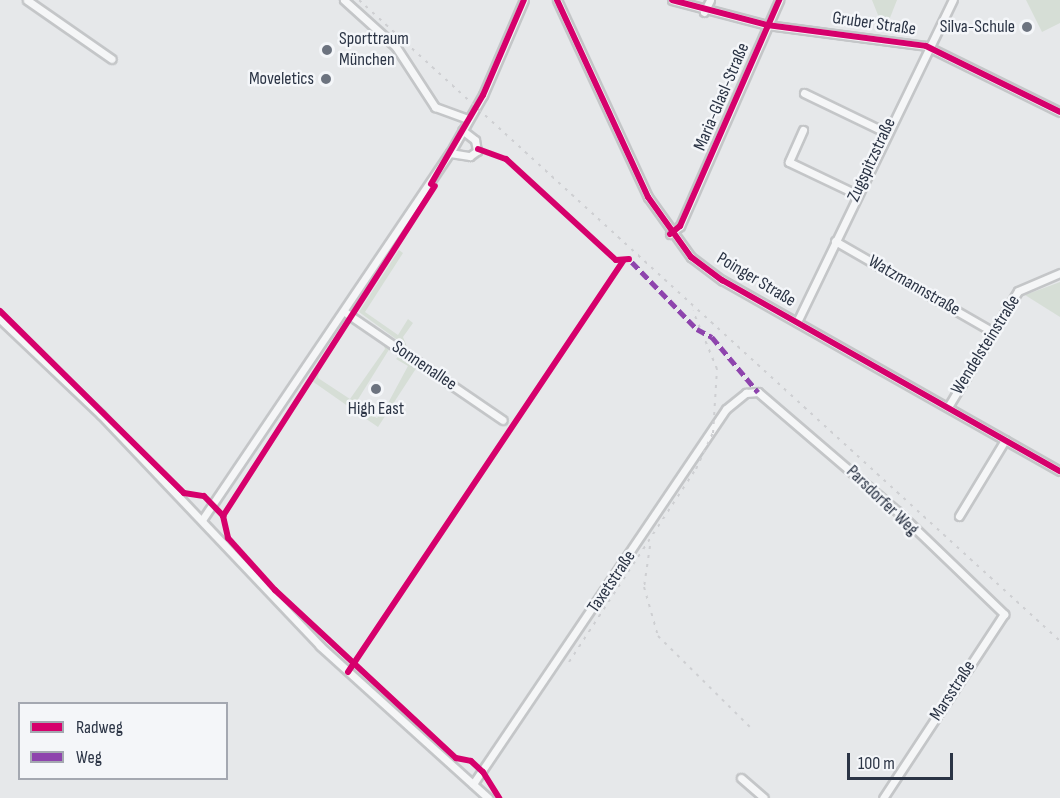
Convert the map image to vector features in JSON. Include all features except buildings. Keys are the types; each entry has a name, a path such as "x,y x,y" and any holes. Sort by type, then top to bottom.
{"street":[{"path":"27,0 112,59"},
{"path":"344,0 396,46 435,106 468,119"},
{"path":"202,520 345,312 450,153 524,0"},
{"name":"Poinger Straße","path":"557,0 670,234 708,270 1060,471"},
{"name":"Gruber Straße","path":"672,0 704,12 767,25 926,46 1060,112"},
{"path":"704,12 710,0"},
{"name":"Maria-Glasl-Straße","path":"670,234 680,226 700,184 779,0"},
{"name":"Zugspitzstraße","path":"797,322 926,46 953,0"},
{"path":"804,93 885,132"},
{"path":"450,153 470,156 477,151 475,140 462,130"},
{"path":"803,130 789,162 856,194"},
{"name":"Watzmannstraße","path":"835,241 993,332"},
{"name":"Wendelsteinstraße","path":"948,406 1018,291 1060,273"},
{"name":"Sonnenallee","path":"345,312 503,420"},
{"path":"0,319 202,520 320,646 488,798"},
{"name":"Parsdorfer Weg","path":"758,392 897,511 1004,614"},
{"name":"Taxetstraße","path":"473,784 726,410 746,393 758,392"},
{"path":"959,516 1005,440"},
{"name":"Marsstraße","path":"883,798 1004,614"},
{"path":"741,778 764,798"}],"shaded area":[{"path":"872,0 897,0 886,28 882,25"},
{"path":"1026,0 1060,0 1060,23 1042,32"},
{"path":"399,250 403,253 365,312 398,335 408,319 413,323 403,337 407,347 359,312"},
{"path":"1060,282 1060,317 1025,295"},
{"path":"383,343 390,348 352,409 312,381 319,372 318,378 350,399 385,349"},
{"path":"400,355 417,367 378,427 356,412 359,408 377,418 387,405 408,366 396,359"}],"railway":[{"path":"359,0 1060,641"},
{"path":"569,662 696,469 713,433 717,369 693,311"},
{"path":"650,546 644,587 658,636 753,730"}],"marked path":[{"path":"632,262 697,329 712,337 758,392"}],"cycle path":[{"path":"431,184 483,95 524,0"},
{"path":"557,0 648,197 691,257 722,280 1060,471"},
{"path":"672,0 767,25 926,46 1060,112"},
{"path":"670,234 680,226 779,0"},
{"path":"478,149 506,159 616,260 629,259"},
{"path":"223,516 435,186"},
{"path":"348,672 623,261"},
{"path":"0,311 184,493 204,496 223,516 228,538 275,590 456,758 471,761 483,772 499,798"}],"place":[{"name":"Silva-Schule","path":"1027,27"},
{"name":"Sporttraum München","path":"327,50"},
{"name":"Moveletics","path":"326,79"},
{"name":"High East","path":"376,389"}]}
